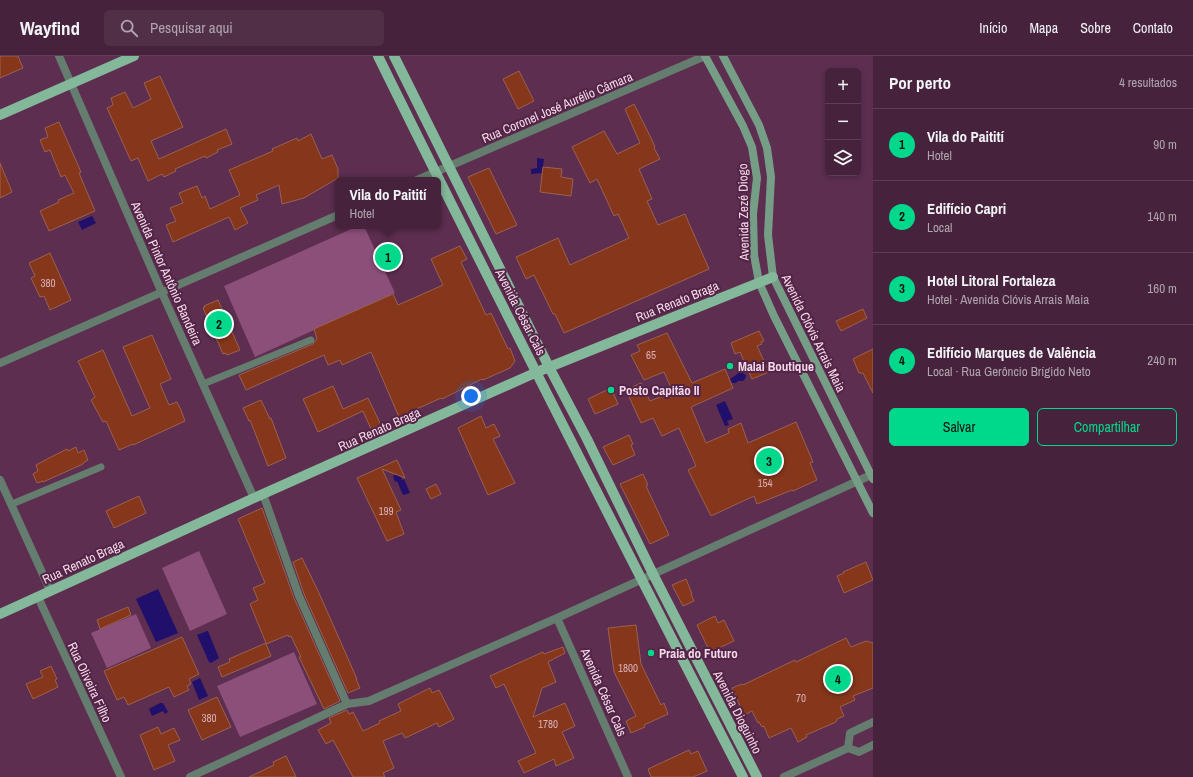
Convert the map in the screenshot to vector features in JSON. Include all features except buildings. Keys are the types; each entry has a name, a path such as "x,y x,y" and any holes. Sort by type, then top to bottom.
{"main road":[{"path":"0,115 134,56"},
{"name":"Avenida César Cals","path":"378,56 438,177"},
{"name":"Avenida César Cals","path":"394,56 549,367 587,439 653,574"},
{"name":"Avenida Zezé Diogo","path":"706,56 743,126 752,147 757,178 753,214 754,255 759,282"},
{"name":"Avenida Clóvis Arrais Maia","path":"722,56 758,125 767,148 771,178 768,235 773,277 872,477"},
{"name":"Avenida César Cals","path":"441,184 641,580"},
{"name":"Rua Renato Braga","path":"0,614 258,496 537,372 773,277"},
{"name":"Avenida Clóvis Arrais Maia","path":"759,282 774,316 873,513"},
{"name":"Avenida Dioguinho","path":"653,574 757,777"},
{"name":"Avenida Dioguinho","path":"641,580 743,777"}],"street":[{"name":"Avenida Pintor Antônio Bandeira","path":"59,56 203,384 286,555 299,596 347,704"},
{"name":"Rua Coronel José Aurélio Câmara","path":"424,177 706,56"},
{"path":"0,363 335,216"},
{"path":"190,777 347,704 369,701 557,618 856,481 872,477"},
{"path":"0,480 50,590"},
{"name":"Rua Oliveira Filho","path":"38,597 121,777"},
{"name":"Avenida César Cals","path":"557,618 628,777"},
{"path":"848,748 850,733 873,722"},
{"path":"784,777 848,748 859,752 873,745"}],"lane":[{"path":"203,384 311,340"},
{"path":"12,504 101,467"}],"shaded area":[{"path":"537,158 544,159 542,173 531,174 531,169 537,168"},
{"path":"92,216 96,223 82,230 78,222"},
{"path":"351,229 365,229 395,293 255,357 224,286"},
{"path":"741,372 746,375 745,379 743,381 732,383 730,380 731,378"},
{"path":"725,401 733,419 727,421 729,425 725,426 716,405"},
{"path":"396,474 401,476 402,480 404,479 410,493 403,495 397,481 395,482 393,476"},
{"path":"199,551 227,614 190,631 162,568"},
{"path":"158,589 178,633 156,642 136,599"},
{"path":"136,614 151,648 107,668 91,633"},
{"path":"207,631 219,658 211,663 209,662 197,635"},
{"path":"294,652 317,704 240,737 217,686"},
{"path":"200,678 208,696 199,700 192,682"},
{"path":"163,703 168,712 165,714 163,711 152,716 149,709"}],"place":[{"name":"Vila do Paitití","path":"388,257"},
{"name":"Edifício Capri","path":"219,324"},
{"name":"Malai Boutique","path":"730,366"},
{"name":"Posto Capitão II","path":"611,390"},
{"name":"Hotel Litoral Fortaleza","path":"769,461"},
{"name":"Praia do Futuro","path":"651,653"},
{"name":"Edifício Marques de Valência","path":"838,679"}]}
